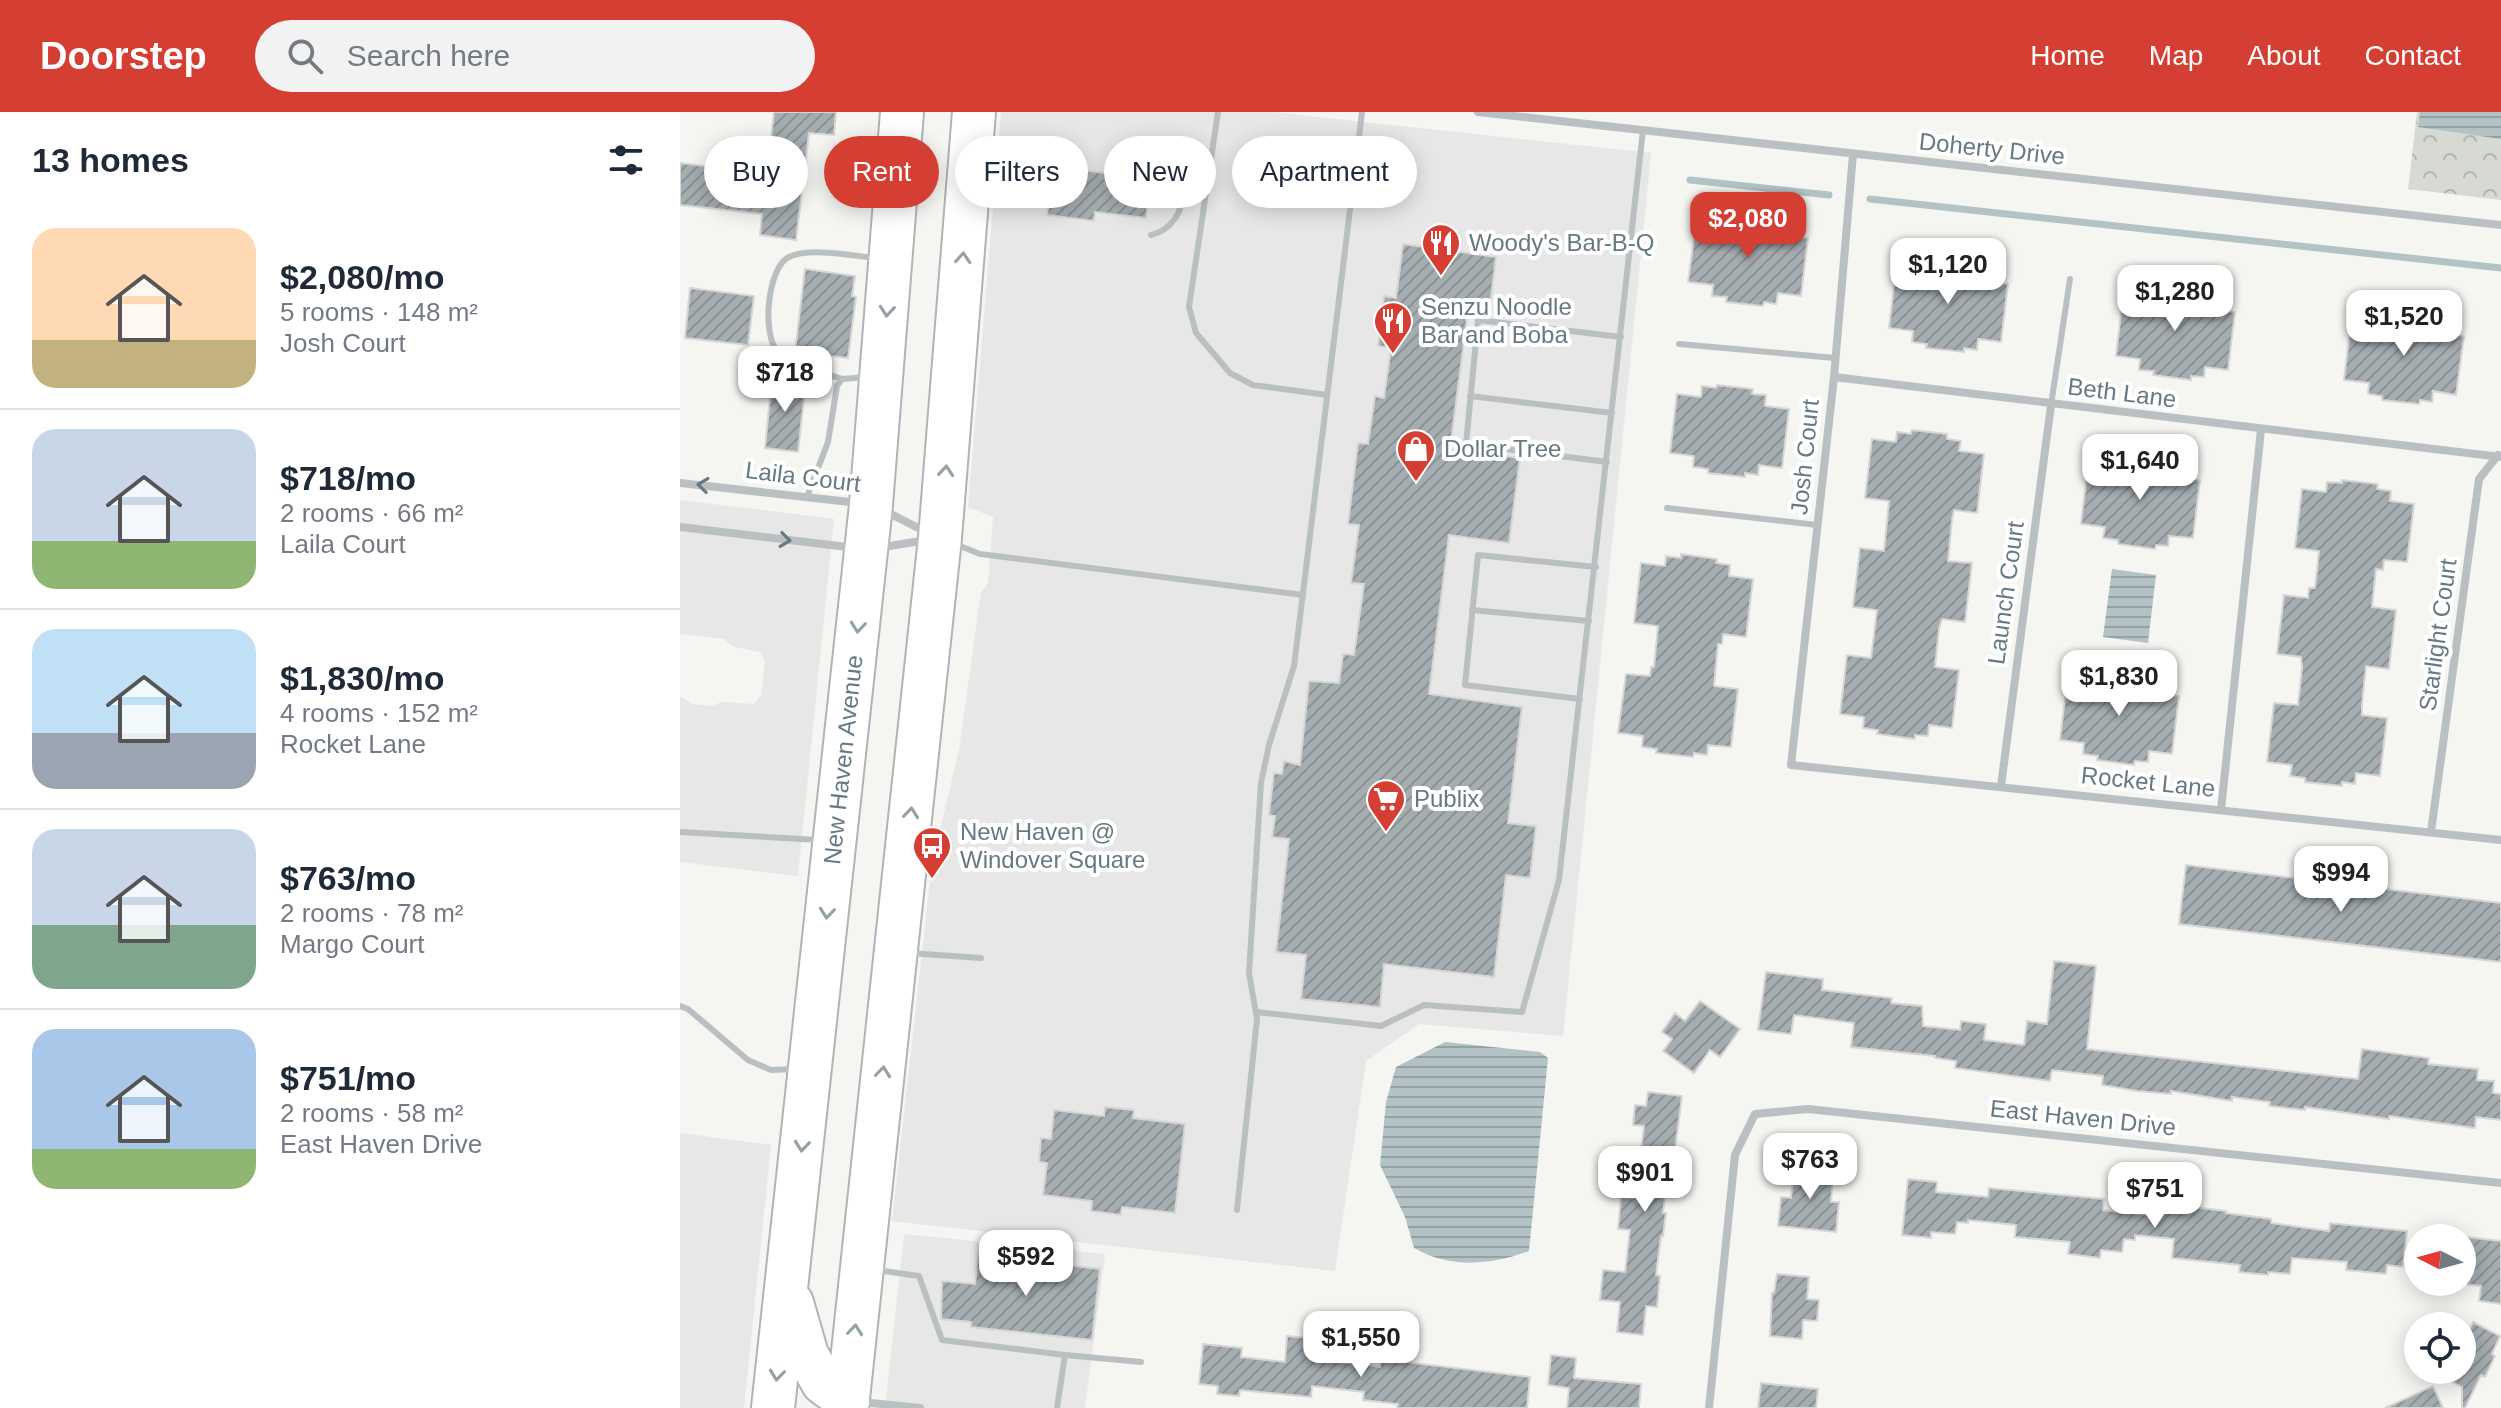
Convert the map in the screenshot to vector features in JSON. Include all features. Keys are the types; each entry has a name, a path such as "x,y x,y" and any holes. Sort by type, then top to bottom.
{"main road":[{"name":"New Haven Avenue","path":"773,1408 871,505 862,379 892,259 902,112"},
{"path":"848,1404 940,538 972,132 959,112"},
{"path":"787,1287 812,1364 823,1383 848,1404"}],"street":[{"name":"Doherty Drive","path":"1478,112 2501,225"},
{"name":"Josh Court","path":"1791,765 1834,377 1853,154"},
{"name":"Beth Lane","path":"1834,377 2261,430 2500,455"},
{"name":"Launch Court","path":"2001,786 2051,405"},
{"path":"2221,810 2261,430"},
{"name":"Starlight Court","path":"2431,832 2479,479 2500,455"},
{"name":"Laila Court","path":"680,483 871,505 940,538"},
{"path":"680,527 866,549 940,538"},
{"name":"Rocket Lane","path":"1791,765 2501,840"},
{"name":"East Haven Drive","path":"1709,1408 1735,1155 1755,1114 1808,1109 2501,1183"},
{"path":"848,1404 920,1408"}],"lane":[{"path":"1218,112 1189,307 1196,333 1230,373 1253,385 1327,395"},
{"path":"1237,1210 1256,1012 1249,973 1261,783 1269,745 1294,666 1362,112"},
{"path":"1256,1012 1381,1026 1424,1005 1522,1012 1559,880 1643,130"},
{"path":"1151,235 1169,227 1178,208"},
{"path":"862,379 777,352 769,338 770,297 777,269 789,257 814,253 892,259"},
{"path":"2051,405 2070,279"},
{"path":"1607,462 1466,444 1478,320 1621,337"},
{"path":"1679,344 1835,358"},
{"path":"807,497 828,442 837,386 862,379"},
{"path":"1470,396 1612,413"},
{"path":"1667,508 1817,525"},
{"path":"940,538 980,554 1303,595"},
{"path":"1580,699 1465,685 1478,555 1596,567"},
{"path":"1472,610 1589,621"},
{"path":"680,832 835,840"},
{"path":"896,952 981,958"},
{"path":"680,1006 688,1009 748,1060 771,1070 810,1068"},
{"path":"862,1268 919,1276 942,1340 1141,1362"},
{"path":"1057,1408 1065,1355"}],"shaded area":[{"path":"1001,112 1272,112 1651,153 1563,1036 1419,1024 1366,1061 1335,1271 892,1221 932,864 959,750 981,592 988,584 993,517 968,507 993,208 1088,208 1088,136 999,136"},
{"path":"2420,112 2501,112 2501,139 2418,127"},
{"path":"680,500 834,519 798,876 680,862 680,696 692,704 754,704 761,695 765,662 761,652 734,647 724,639 680,634"},
{"path":"2112,569 2156,575 2148,643 2103,637"},
{"path":"1445,1042 1540,1052 1548,1058 1529,1251 1471,1263 1442,1259 1414,1248 1405,1217 1380,1165 1386,1102 1396,1067"},
{"path":"680,1133 771,1145 744,1408 680,1408"},
{"path":"904,1234 1105,1254 1085,1408 885,1408"}],"green space":[{"path":"2417,112 2501,112 2501,200 2408,189"}],"building":[{"path":"774,112 836,112 834,135 809,133 808,141 808,136 771,136"},
{"path":"680,163 704,166 704,208 680,205"},
{"path":"1088,171 1104,173 1104,208 1147,208 1146,218 1095,212 1094,221 1047,215 1048,208 1088,208"},
{"path":"707,208 800,208 796,240 760,235 762,214"},
{"path":"1736,213 1771,218 1771,222 1785,224 1784,235 1808,238 1801,296 1778,293 1776,304 1764,302 1763,306 1726,302 1727,297 1712,296 1713,285 1688,282 1696,223 1720,225 1721,215 1735,217"},
{"path":"1403,244 1496,257 1489,314 1468,311 1450,449 1520,458 1509,543 1449,535 1429,694 1522,707 1508,823 1536,826 1530,878 1506,875 1494,977 1384,964 1380,1007 1301,999 1306,955 1276,952 1289,839 1272,837 1275,816 1269,815 1274,773 1282,774 1284,761 1300,765 1309,681 1339,683 1343,654 1354,655 1364,584 1351,583 1359,525 1348,524 1358,443 1368,444 1375,396 1384,398 1391,348 1378,346 1384,296 1396,298"},
{"path":"1936,259 1971,264 1971,269 1985,270 1984,281 2008,284 2001,342 1978,339 1977,350 1964,348 1964,352 1926,348 1927,344 1912,342 1913,331 1889,328 1896,269 1920,272 1921,262 1935,263"},
{"path":"805,269 855,276 852,296 856,297 848,358 795,352"},
{"path":"2163,287 2198,291 2198,296 2212,298 2211,309 2235,312 2228,370 2205,367 2204,377 2191,376 2191,380 2153,375 2154,371 2139,370 2140,359 2116,356 2123,296 2147,299 2148,289 2163,291"},
{"path":"690,288 754,296 748,345 685,338"},
{"path":"2392,312 2427,316 2426,321 2441,322 2439,333 2464,336 2456,395 2433,391 2432,402 2420,400 2419,404 2382,400 2382,396 2368,394 2369,383 2344,380 2351,321 2375,324 2376,313 2391,315"},
{"path":"772,377 806,381 798,452 765,448"},
{"path":"1717,385 1753,389 1752,394 1766,395 1765,406 1789,409 1782,468 1759,465 1758,475 1745,473 1745,477 1708,473 1708,469 1693,467 1694,456 1670,453 1677,394 1701,397 1702,386 1716,388"},
{"path":"1912,430 1947,434 1947,439 1961,441 1959,451 1984,454 1977,513 1954,510 1952,520 1948,561 1972,563 1965,622 1942,619 1939,629 1935,667 1959,670 1952,728 1929,725 1928,736 1915,735 1915,739 1877,734 1878,730 1863,728 1864,717 1840,714 1847,655 1871,658 1877,610 1853,607 1860,548 1884,551 1889,501 1865,498 1872,439 1896,442 1897,432 1911,434"},
{"path":"2128,456 2163,460 2162,465 2177,467 2176,477 2200,480 2193,538 2169,536 2168,546 2156,545 2155,549 2118,544 2118,540 2103,538 2105,527 2081,524 2088,465 2112,468 2113,458 2127,460"},
{"path":"2342,480 2378,484 2377,489 2391,491 2390,501 2414,504 2407,562 2384,560 2383,570 2376,569 2372,607 2396,610 2389,669 2366,666 2362,704 2362,715 2387,718 2380,776 2356,773 2355,784 2342,782 2342,786 2305,782 2305,778 2290,776 2292,765 2267,762 2274,703 2298,705 2302,668 2301,657 2277,654 2284,595 2308,598 2309,588 2315,588 2319,551 2295,548 2302,489 2326,492 2327,482 2342,483"},
{"path":"1681,554 1717,559 1716,563 1730,565 1729,576 1753,579 1746,637 1723,634 1722,644 1718,644 1714,686 1738,689 1731,747 1708,745 1707,755 1694,753 1693,757 1656,753 1657,749 1642,747 1643,736 1618,733 1626,674 1650,676 1651,667 1654,667 1658,626 1634,623 1641,563 1665,566 1666,556 1681,558"},
{"path":"2107,672 2142,676 2142,681 2156,682 2155,693 2179,696 2172,754 2149,751 2148,762 2135,761 2134,765 2097,760 2098,756 2083,754 2084,743 2060,740 2067,681 2091,684 2092,674 2106,675"},
{"path":"2186,865 2501,903 2501,962 2179,924"},
{"path":"2054,961 2096,966 2087,1049 2358,1079 2362,1049 2429,1058 2428,1064 2478,1069 2477,1080 2494,1081 2493,1093 2501,1094 2501,1120 2476,1117 2475,1128 2305,1107 2305,1110 2269,1106 2270,1102 2232,1097 2232,1101 2171,1091 2171,1094 2137,1091 2102,1085 2103,1076 2052,1070 2050,1081 1955,1068 1956,1061 1935,1056 1851,1047 1854,1023 1794,1015 1791,1034 1758,1030 1766,972 1823,979 1822,990 1892,998 1891,1003 1922,1006 1923,1026 1960,1030 1961,1021 1986,1024 1984,1040 2024,1045 2027,1021 2047,1024"},
{"path":"1700,1001 1740,1029 1720,1057 1710,1050 1694,1073 1663,1051 1672,1039 1662,1032 1675,1013 1685,1021"},
{"path":"1648,1092 1682,1096 1672,1173 1668,1173 1663,1213 1666,1213 1656,1275 1660,1276 1657,1307 1646,1306 1643,1335 1617,1332 1620,1302 1600,1300 1603,1270 1625,1272 1630,1230 1618,1229 1621,1196 1633,1198 1637,1183 1644,1126 1633,1125 1635,1105 1646,1106"},
{"path":"1105,1107 1134,1110 1133,1118 1185,1124 1175,1213 1122,1207 1121,1215 1091,1211 1092,1201 1043,1195 1047,1163 1039,1162 1041,1138 1051,1139 1054,1110 1104,1116"},
{"path":"1795,1163 1824,1166 1822,1177 1833,1178 1831,1202 1839,1202 1836,1232 1778,1226 1781,1197 1791,1198"},
{"path":"1908,1179 1937,1182 1936,1192 1988,1197 1989,1188 2104,1199 2103,1210 2158,1216 2160,1206 2193,1210 2193,1207 2329,1231 2330,1223 2404,1231 2404,1258 2403,1267 2387,1265 2386,1274 2346,1270 2347,1262 2292,1258 2290,1274 2268,1272 2268,1275 2239,1272 2240,1265 2172,1258 2174,1239 2135,1235 2135,1240 2124,1239 2122,1252 2101,1250 2100,1258 2068,1254 2070,1242 2015,1237 2016,1225 1968,1220 1968,1223 1957,1222 1955,1234 1931,1232 1931,1238 1902,1235"},
{"path":"2476,1238 2501,1241 2501,1304 2479,1301 2481,1286 2476,1285"},
{"path":"978,1255 1100,1269 1092,1340 971,1327 971,1322 941,1319 942,1281 975,1284"},
{"path":"1777,1274 1809,1277 1807,1299 1819,1300 1817,1321 1803,1320 1802,1339 1770,1336 1772,1293"},
{"path":"2476,1324 2500,1336 2485,1377 2481,1375 2465,1408 2462,1408 2462,1387 2456,1384 2476,1384"},
{"path":"1287,1336 1318,1339 1317,1359 1380,1367 1381,1359 1530,1377 1527,1408 1397,1408 1398,1404 1363,1400 1364,1392 1312,1386 1311,1397 1240,1390 1239,1396 1217,1394 1218,1386 1199,1384 1203,1344 1242,1348 1241,1357 1285,1362"},
{"path":"1551,1355 1576,1358 1574,1378 1641,1384 1639,1408 1567,1408 1569,1388 1548,1385"},
{"path":"1761,1383 1818,1389 1816,1408 1758,1408"},
{"path":"2433,1386 2443,1408 2385,1408"}],"waterway":[{"path":"1690,180 1829,195"},
{"path":"1870,199 2501,268"}],"place":[{"name":"Woody's Bar-B-Q","path":"1441,277"},
{"name":"Senzu Noodle Bar and Boba","path":"1393,355"},
{"name":"Dollar Tree","path":"1416,483"},
{"name":"Publix","path":"1386,833"},
{"name":"New Haven @ Windover Square","path":"932,880"}]}
